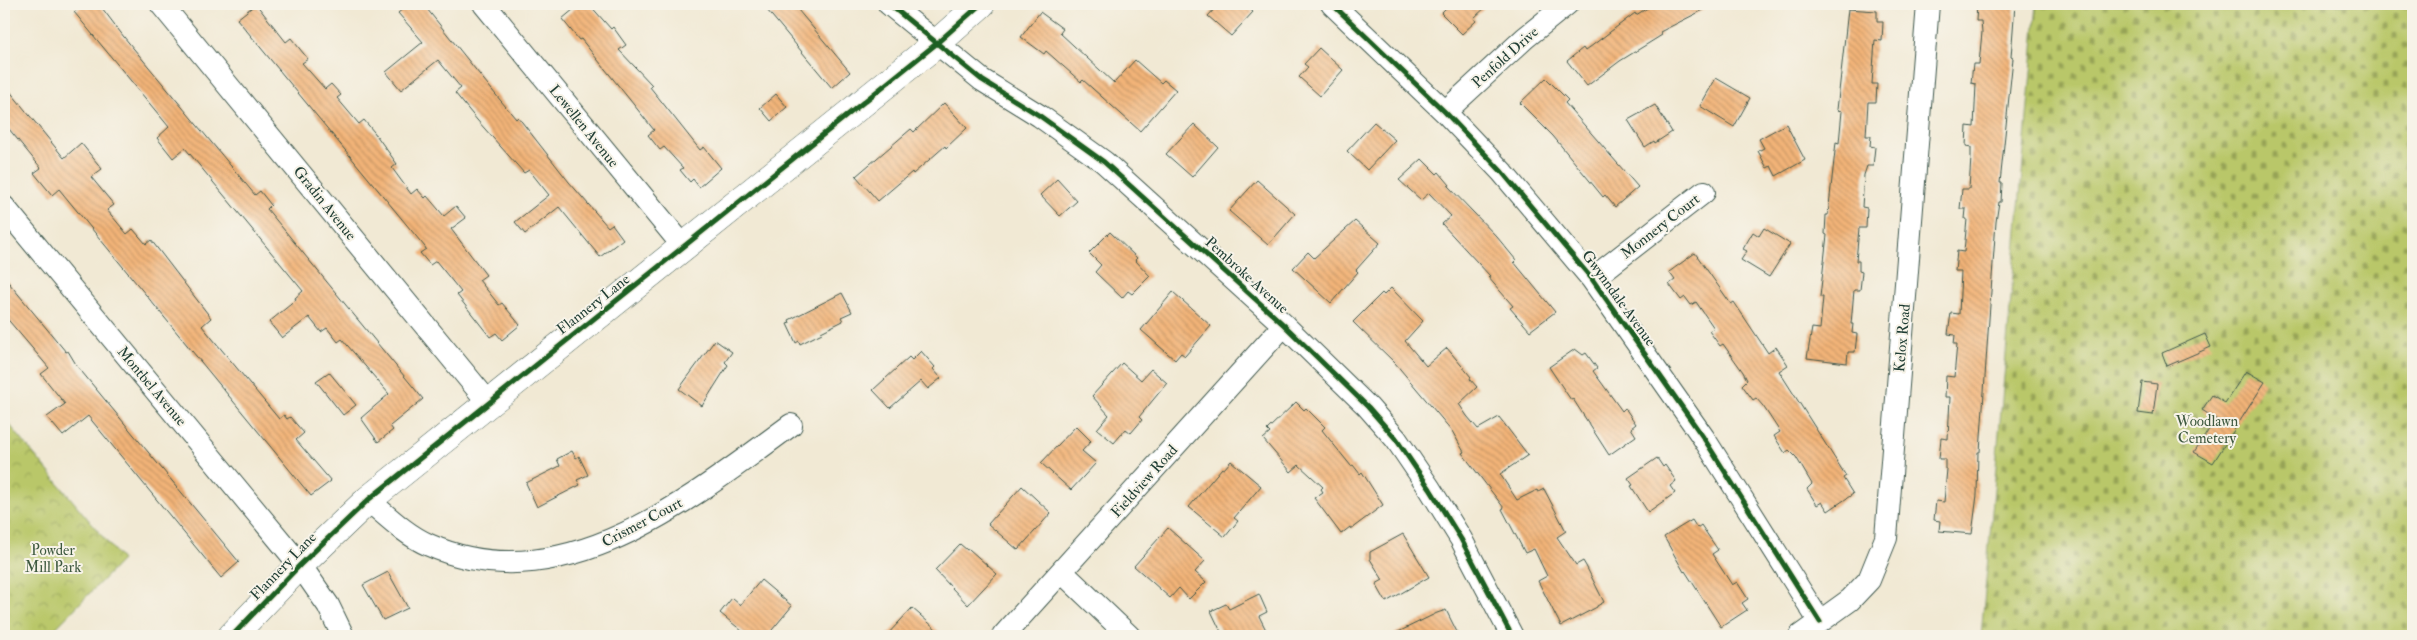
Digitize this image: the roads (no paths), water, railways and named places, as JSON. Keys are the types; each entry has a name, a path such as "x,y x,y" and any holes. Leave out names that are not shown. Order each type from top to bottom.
{"street":[{"name":"Gradin Avenue","path":"161,4 488,402"},
{"name":"Lewellen Avenue","path":"484,4 684,248"},
{"name":"Pembroke Avenue","path":"889,4 982,80 1040,116 1104,162 1284,325 1356,395 1396,439 1461,539 1512,636"},
{"name":"Flannery Lane","path":"232,636 300,565 368,500 488,402 684,248 936,44 981,4"},
{"name":"Gwynndale Avenue","path":"1332,4 1445,112 1502,172 1592,278 1703,437 1820,622"},
{"name":"Penfold Drive","path":"1445,112 1525,38 1567,4"},
{"name":"Kelox Road","path":"1800,636 1850,600 1868,580 1886,538 1928,4"},
{"name":"Monnery Court","path":"1592,278 1704,192"},
{"name":"Montbel Avenue","path":"4,207 300,565 328,605 343,636"},
{"name":"Fieldview Road","path":"1003,636 1284,325"},
{"name":"Crismer Court","path":"368,500 406,532 429,545 456,554 478,560 501,562 531,562 558,558 589,549 626,533 665,512 709,486 792,425"},
{"path":"1062,572 1129,636"}],"park label":[{"name":"Woodlawn Cemetery","path":"2207,430"},
{"name":"Powder Mill Park","path":"53,558"}]}
